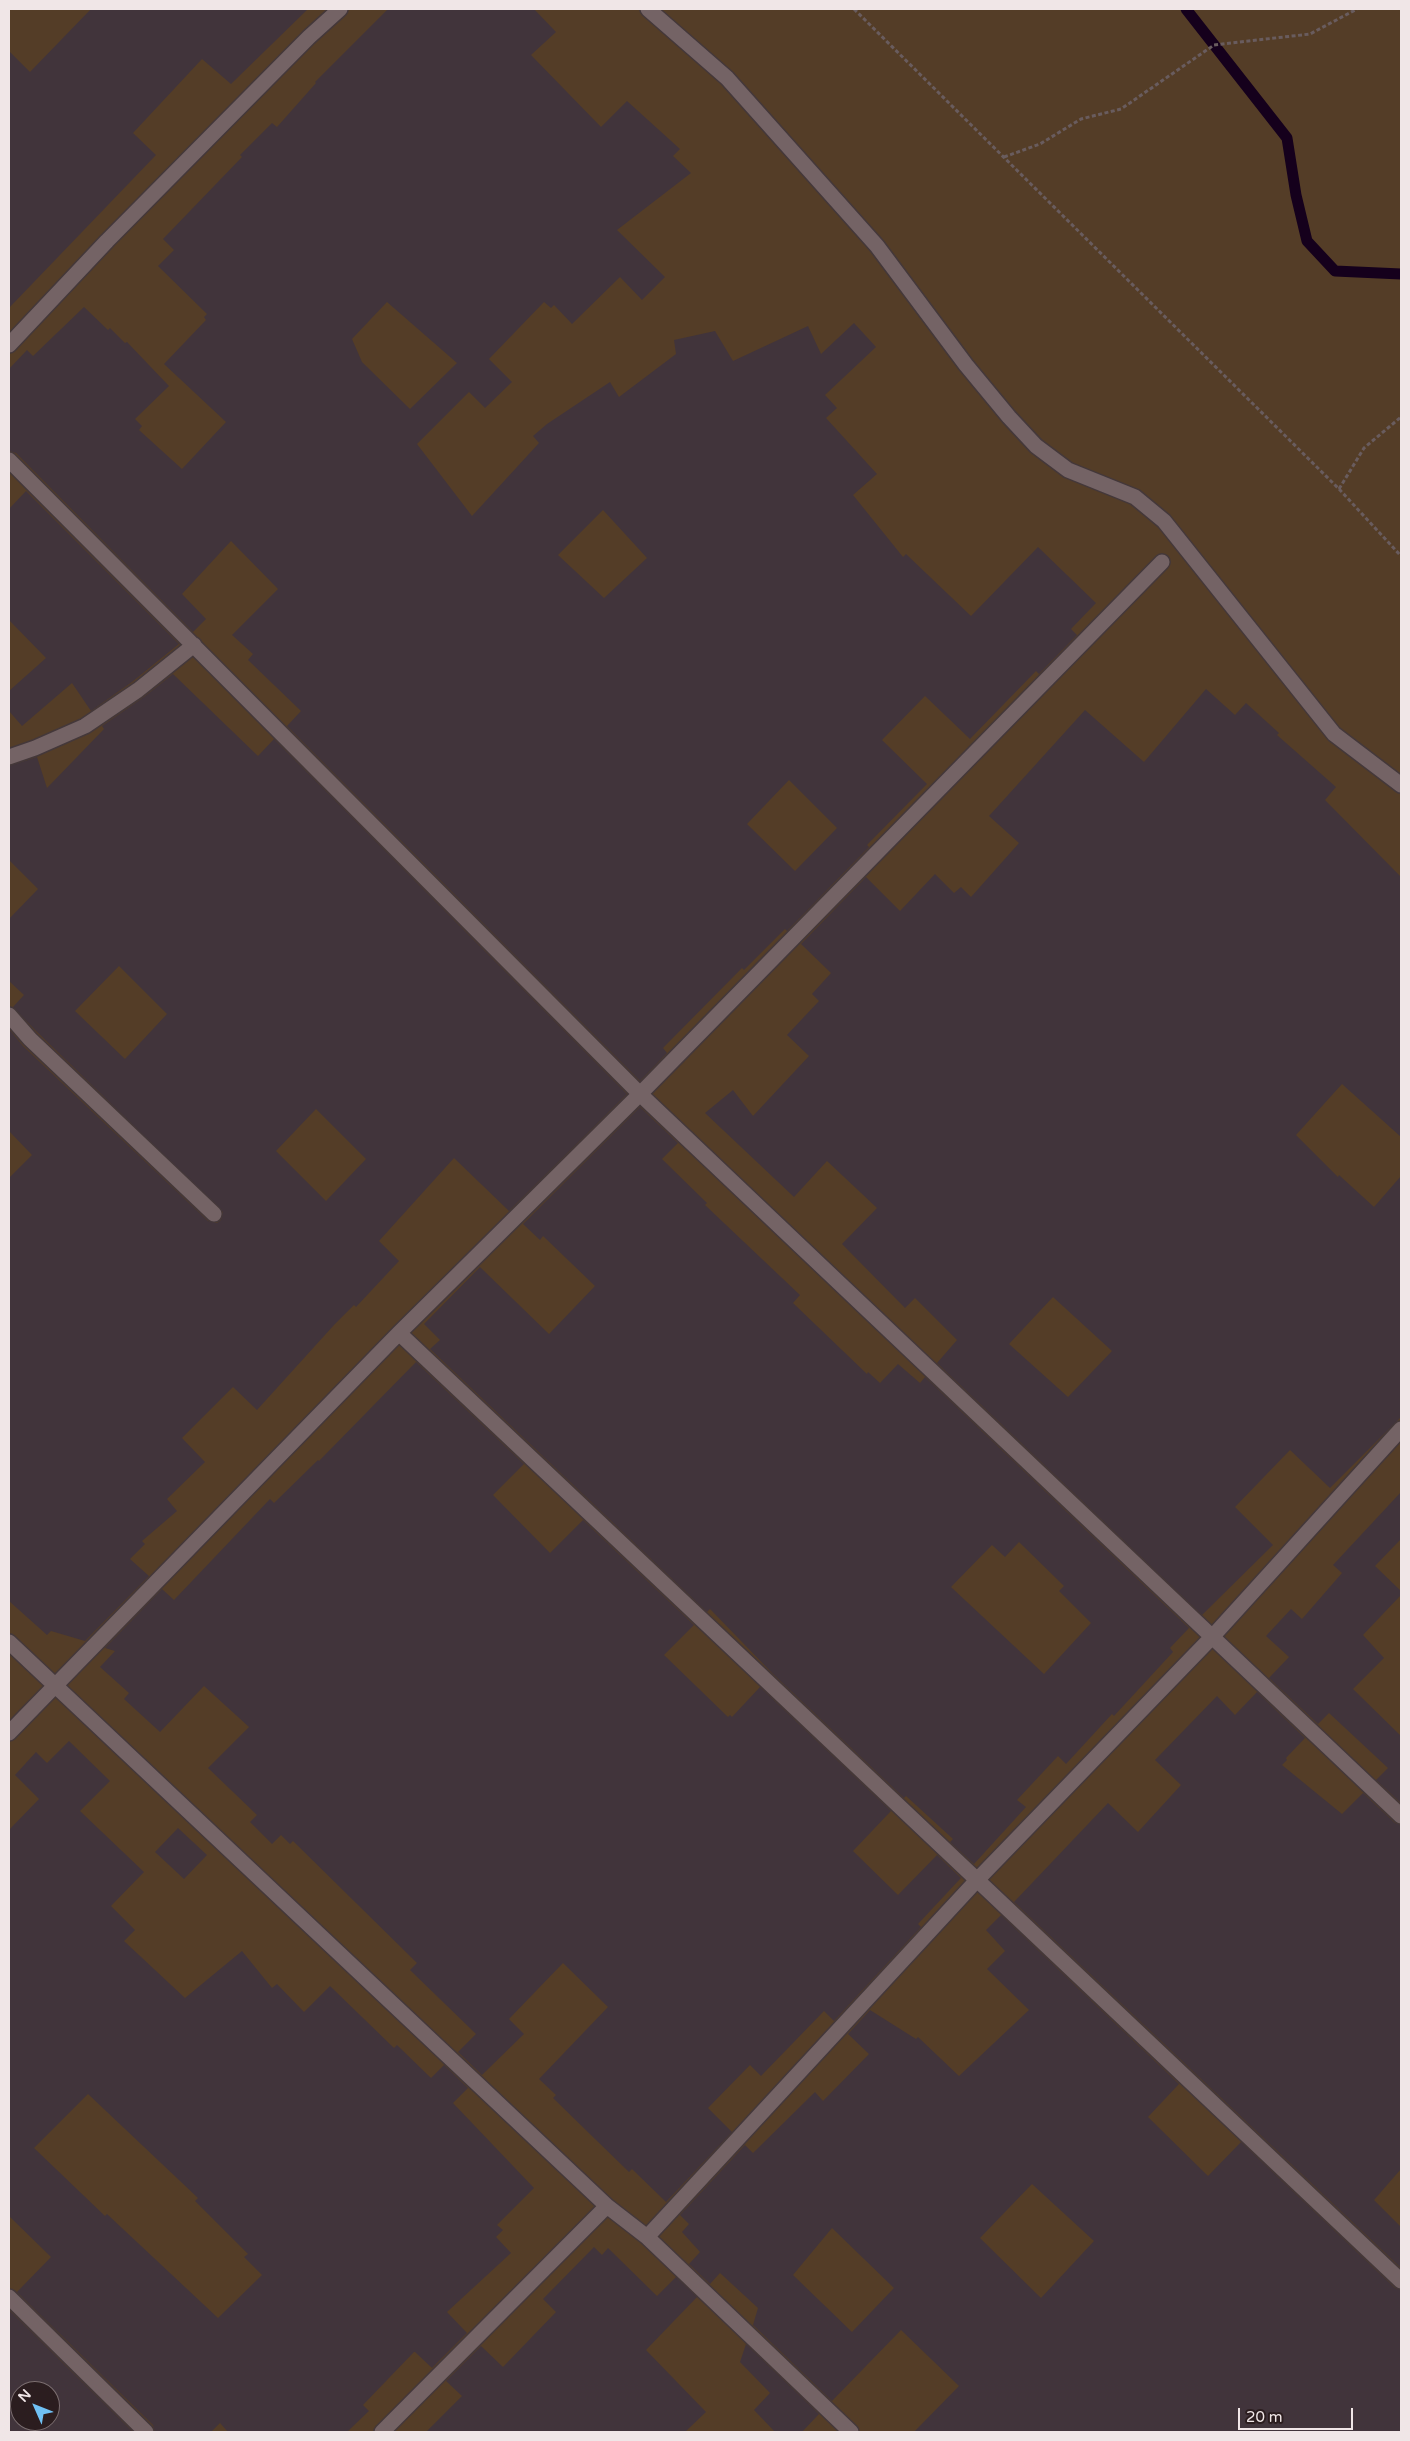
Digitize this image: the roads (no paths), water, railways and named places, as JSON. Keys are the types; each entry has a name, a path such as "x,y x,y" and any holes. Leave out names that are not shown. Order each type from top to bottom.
{"street":[{"path":"9,345 114,234 309,37 340,9"},
{"path":"648,9 727,78 871,239 966,365 1036,446 1068,470 1135,497 1164,521 1334,734 1401,785"},
{"path":"9,460 640,1094 1401,1816"},
{"path":"9,1734 399,1332 640,1094 1162,562"},
{"path":"9,757 85,726 138,690 194,645"},
{"path":"9,1015 30,1038 214,1214"},
{"path":"399,1332 1401,2281"},
{"path":"647,2237 978,1879 1213,1636 1401,1430"},
{"path":"9,1642 607,2206 647,2237 851,2432"},
{"path":"382,2432 607,2206"},
{"path":"9,2297 146,2432"}],"waterway":[{"path":"1186,9 1287,138 1296,195 1307,241 1335,271 1401,274"}]}
